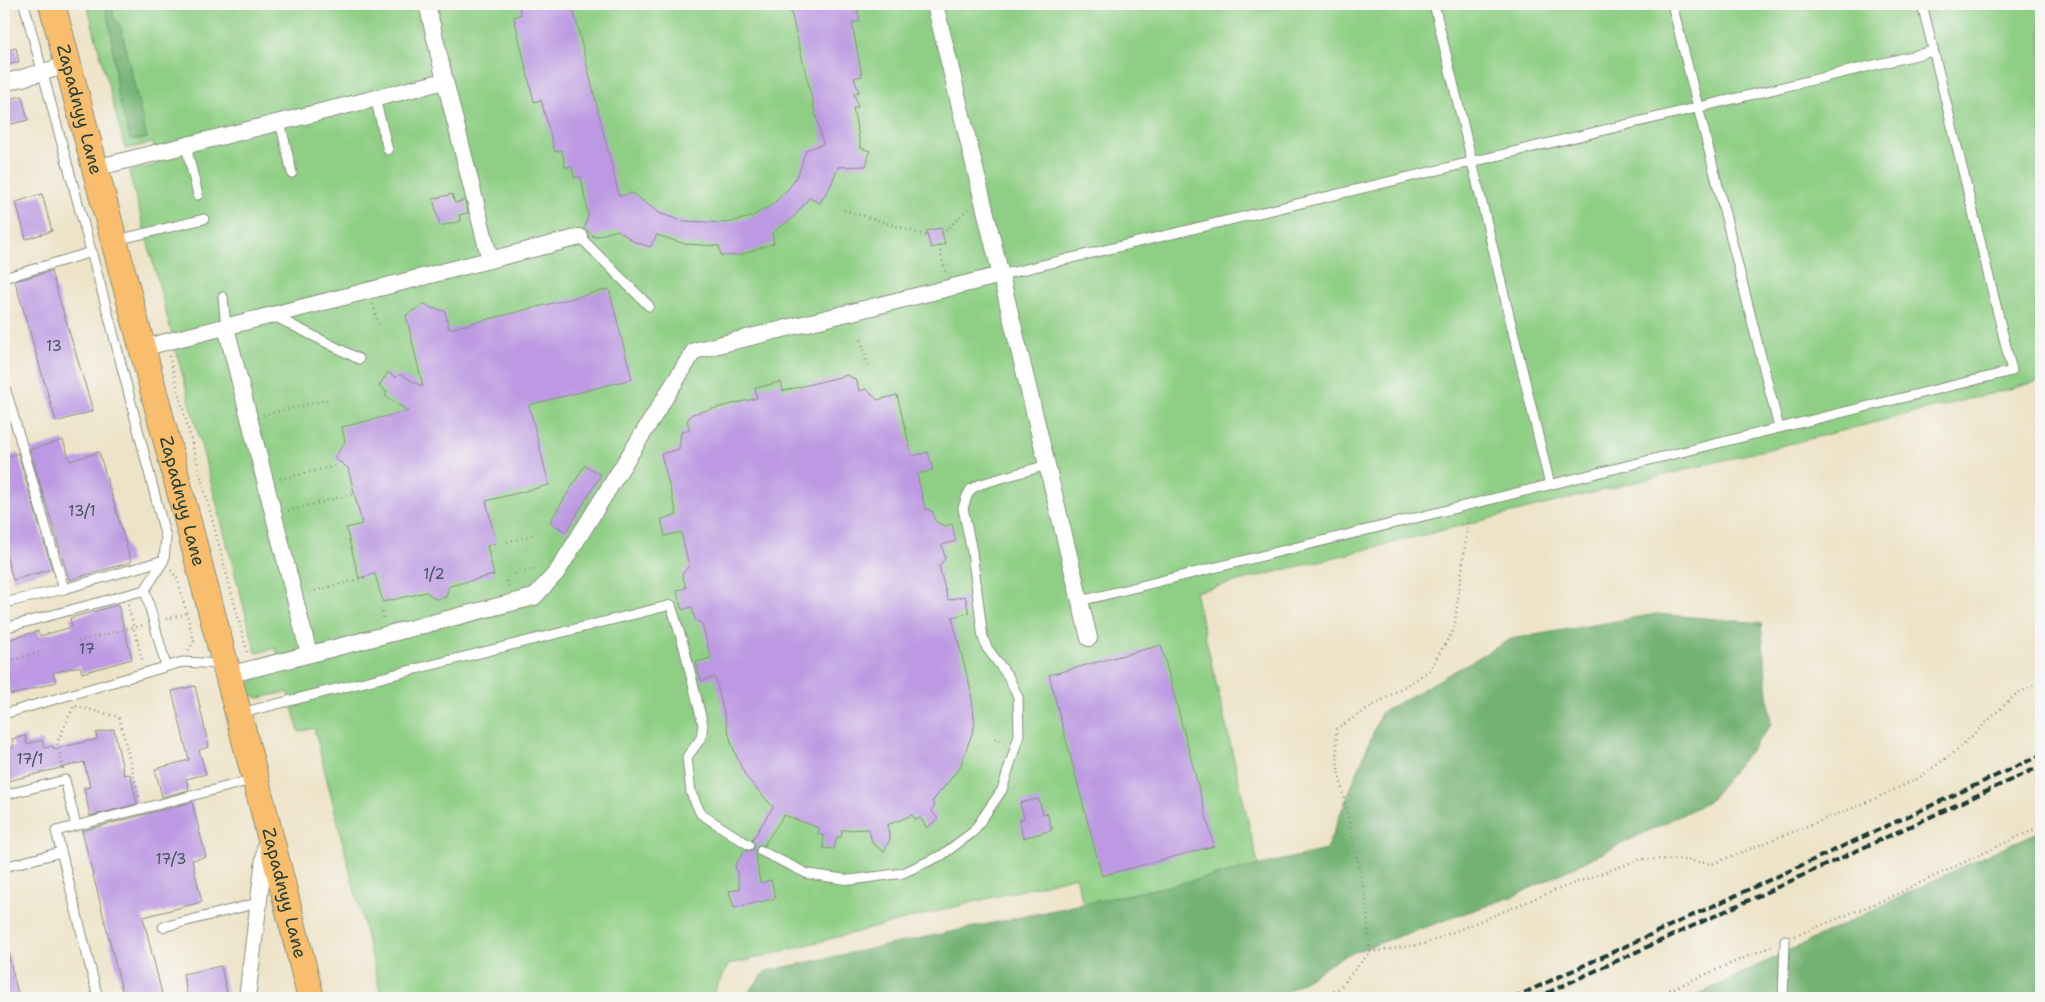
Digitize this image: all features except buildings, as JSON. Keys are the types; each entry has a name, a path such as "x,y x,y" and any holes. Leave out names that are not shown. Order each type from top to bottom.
{"main road":[{"name":"Zapadnyy Lane","path":"52,4 56,68 95,168 103,246 154,345 235,669 238,714 311,998"}],"street":[{"path":"426,4 490,260"},
{"path":"935,4 1089,638"},
{"path":"4,83 56,68"},
{"path":"95,168 446,81"},
{"path":"154,345 580,237"},
{"path":"235,669 309,654 534,598 557,572 694,351 1001,275"},
{"path":"226,327 309,654"},
{"path":"247,998 268,827"}],"lane":[{"path":"4,628 145,590 164,560 166,538 103,246 56,68 24,4"},
{"path":"1434,4 1550,485"},
{"path":"1672,4 1779,428"},
{"path":"1080,600 2012,370 1922,4"},
{"path":"1001,275 1933,50"},
{"path":"375,98 388,150"},
{"path":"280,122 292,173"},
{"path":"186,146 198,195"},
{"path":"4,278 103,246 204,219"},
{"path":"580,237 649,306"},
{"path":"223,297 226,327"},
{"path":"271,315 359,359"},
{"path":"4,384 64,589"},
{"path":"760,851 808,874 851,880 903,874 942,855 973,832 1002,790 1019,735 1018,697 1008,676 987,648 983,638 972,552 964,508 967,496 971,490 981,484 1047,466"},
{"path":"4,603 64,589 164,560"},
{"path":"145,590 166,666"},
{"path":"238,714 671,605 684,647 703,725 701,738 687,757 691,793 701,814 749,845"},
{"path":"4,714 182,662 235,669"},
{"path":"4,795 65,780 76,826"},
{"path":"98,998 56,831 255,780"},
{"path":"8,866 61,852"},
{"path":"163,927 258,902"},
{"path":"1783,998 1785,940"}],"path":[{"path":"942,234 982,197"},
{"path":"844,210 928,236"},
{"path":"939,246 949,288"},
{"path":"372,300 378,324"},
{"path":"861,340 868,369"},
{"path":"154,345 235,669"},
{"path":"249,418 330,398"},
{"path":"266,483 335,466"},
{"path":"274,515 352,494"},
{"path":"1370,952 1366,900 1338,770 1336,729 1429,671 1454,629 1471,504"},
{"path":"507,542 533,535"},
{"path":"164,560 178,580 194,641 182,662"},
{"path":"515,574 540,568"},
{"path":"294,596 367,577"},
{"path":"125,595 146,671"},
{"path":"78,641 186,614"},
{"path":"4,662 45,651"},
{"path":"1320,998 1338,989 1370,952 1424,944 1556,890 1641,860 1684,860 1712,864 1870,801 1916,779 1956,751 2015,695 2041,681"},
{"path":"65,780 57,743 74,705 71,694"},
{"path":"74,705 119,716 142,809"},
{"path":"995,738 1007,743"},
{"path":"1651,998 1886,898 2041,826"}],"green space":[{"path":"87,4 2041,4 2041,381 1195,592 1265,894 1091,936 1076,876 728,965 711,998 382,998 314,728 299,732 288,692 259,698 251,695 248,686 254,678 282,670 276,648 256,653 129,172 158,164 153,143 125,149"},
{"path":"105,4 114,4 113,15 121,28 147,139 130,139 117,92 111,32"},
{"path":"1657,614 1761,623 1771,725 1708,802 1514,896 1343,956 1279,997 744,998 766,971 1182,883 1326,850 1381,713 1511,639"},
{"path":"2041,831 2041,998 1691,998 1997,850"}],"railway":[{"path":"1513,998 2041,755"},
{"path":"1536,998 2041,766"}]}
